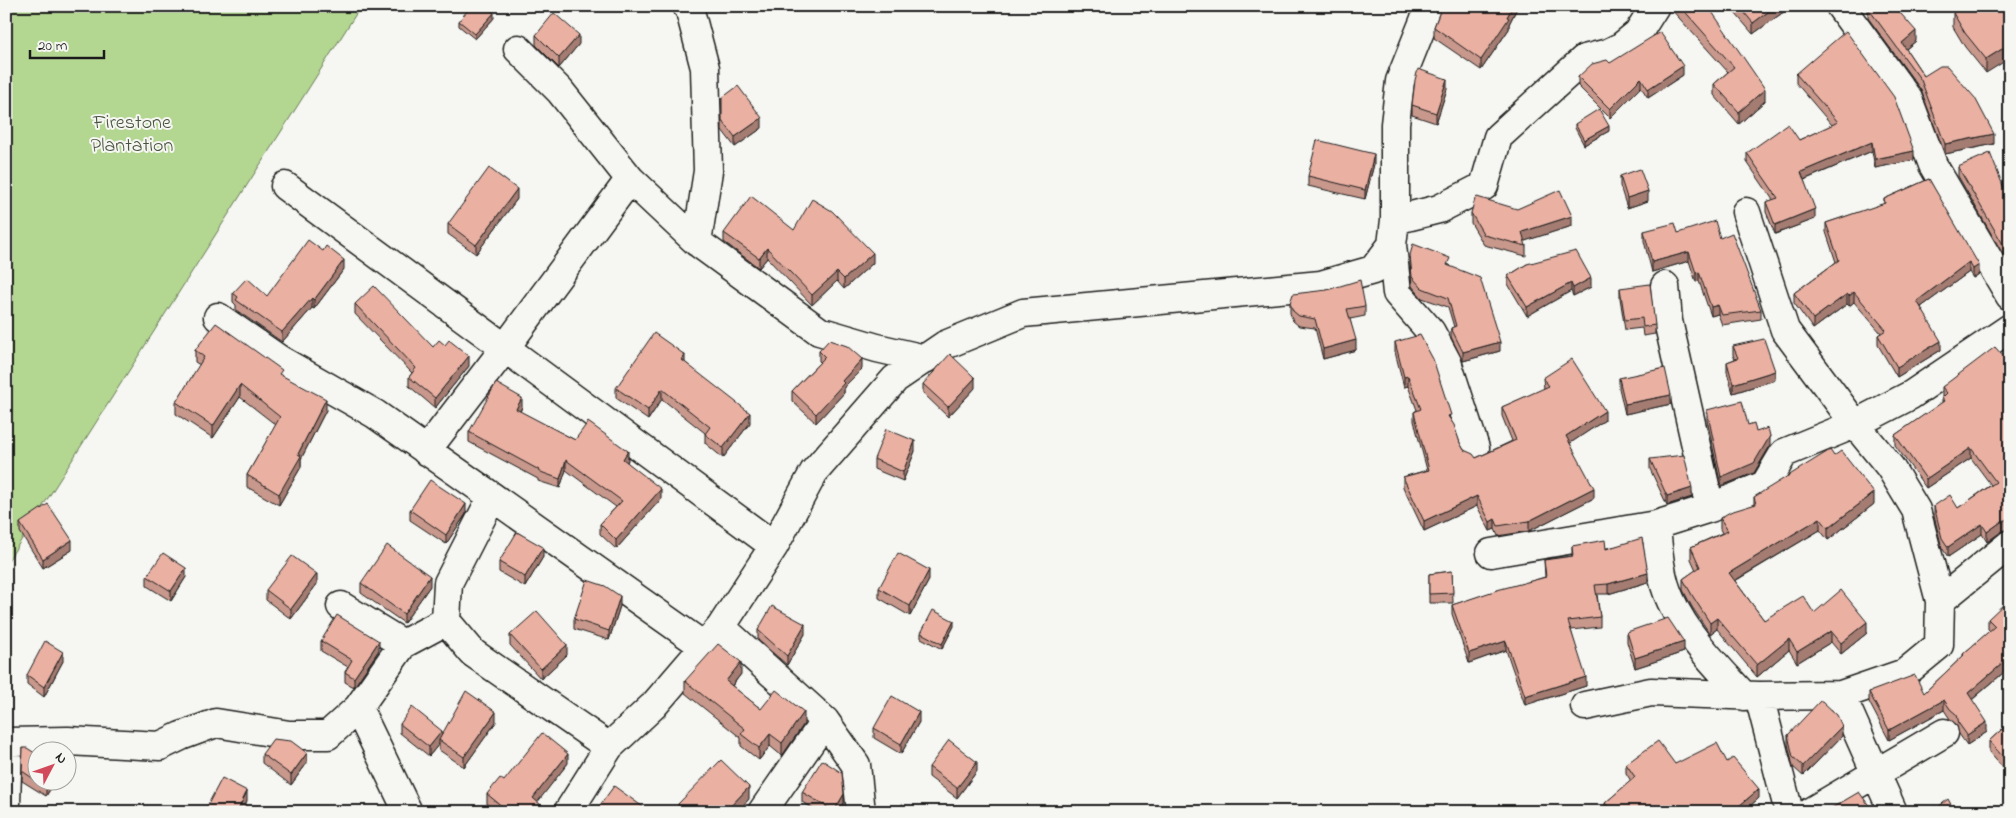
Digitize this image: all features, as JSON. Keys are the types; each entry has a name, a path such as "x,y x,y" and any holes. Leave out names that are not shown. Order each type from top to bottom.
{"street":[{"path":"687,6 705,68 708,171 697,242"},
{"path":"1430,6 1400,81 1395,124 1394,232 1397,293 1431,332 1448,362 1475,448"},
{"path":"568,812 608,747 654,705 713,637 774,546 814,472 894,379 945,346 1023,313 1321,285 1373,270 1394,232 1484,186 1498,137 1584,59 1608,54 1638,33 1655,6"},
{"path":"1840,6 1908,99 1933,165 2010,296"},
{"path":"518,49 560,91 630,179 697,242 818,331 877,348 925,359"},
{"path":"426,451 630,179"},
{"path":"285,186 774,546"},
{"path":"1585,706 1651,692 1752,696 1841,695 1905,673 1939,645 1940,601 1916,510 1890,467 1855,424 1785,330 1746,212"},
{"path":"1665,286 1668,321 1710,508"},
{"path":"218,317 280,360 375,414 492,497 713,637 825,720 856,765 861,812"},
{"path":"1491,553 1656,526 1710,508 1765,485 1784,453 1855,424 1911,395 2010,328"},
{"path":"492,497 448,583 446,621 473,653 608,747"},
{"path":"1656,526 1660,567 1670,601 1694,640 1752,696 1790,812"},
{"path":"1940,601 2010,544"},
{"path":"342,606 402,644"},
{"path":"6,803 8,742 68,741 160,746 216,723 289,735 328,735 358,708 402,644 446,621"},
{"path":"1841,695 1893,812"},
{"path":"358,708 408,812"},
{"path":"762,812 825,720"},
{"path":"1810,812 1944,733"}],"green space":[{"name":"Firestone Plantation","path":"6,6 361,6 6,564"}],"building":[{"path":"471,6 486,6 494,13 475,34 459,21"},
{"path":"1442,6 1513,6 1507,17 1509,18 1481,60 1434,27"},
{"path":"1680,6 1708,6 1765,89 1739,112 1714,84 1734,67"},
{"path":"1739,6 1776,6 1753,23"},
{"path":"1870,6 1894,6 1916,31 1902,43 1924,76 1940,66 1947,66 1975,98 1994,134 1945,144 1921,80 1868,8"},
{"path":"1963,6 2010,6 2010,44 1986,59 1965,33 1953,13"},
{"path":"554,13 579,35 559,58 536,35"},
{"path":"1846,31 1894,97 1914,151 1875,159 1872,142 1801,172 1815,209 1775,225 1766,202 1778,198 1747,153 1788,124 1799,140 1838,122 1796,74"},
{"path":"1660,32 1683,66 1648,89 1641,78 1610,109 1578,77 1592,64 1607,60 1610,63"},
{"path":"1418,69 1447,79 1436,113 1412,105"},
{"path":"738,86 762,118 735,137 722,120 722,98"},
{"path":"1599,109 1609,126 1584,140 1575,124"},
{"path":"1317,140 1374,154 1365,190 1308,176"},
{"path":"1990,153 2010,200 2010,243 2004,246 1958,167"},
{"path":"489,168 517,189 476,245 448,224"},
{"path":"1640,169 1648,191 1627,198 1620,176"},
{"path":"1929,179 1979,265 1973,269 1969,262 1917,301 1941,341 1897,367 1878,335 1886,330 1854,292 1849,296 1847,294 1813,319 1794,293 1839,260 1826,223 1885,203 1884,199"},
{"path":"1560,190 1572,216 1522,232 1526,246 1484,235 1471,213 1477,197 1517,209"},
{"path":"751,196 794,230 812,199 832,211 873,253 844,279 837,272 812,295 767,248 759,258 724,233"},
{"path":"1715,221 1720,238 1732,233 1761,310 1722,315 1718,305 1711,307 1699,272 1696,273 1689,252 1652,262 1644,231 1675,223 1678,233"},
{"path":"308,240 323,251 326,246 344,260 314,300 312,298 282,332 236,300 238,297 233,293 247,278 267,296"},
{"path":"1413,244 1450,258 1447,265 1480,278 1500,342 1463,352 1451,328 1456,326 1448,298 1422,288 1412,277 1410,255"},
{"path":"1576,251 1591,278 1573,288 1571,283 1527,307 1508,276 1527,264"},
{"path":"1360,280 1365,306 1347,309 1356,340 1323,349 1315,319 1299,316 1293,311 1290,303 1293,294 1327,290"},
{"path":"1650,284 1655,325 1643,327 1642,318 1625,320 1620,288"},
{"path":"374,286 433,347 439,340 445,345 449,340 469,356 435,398 409,377 416,368 355,304"},
{"path":"216,323 282,370 279,374 326,399 298,454 301,456 279,494 247,475 280,417 240,385 213,426 176,402 204,357 195,350"},
{"path":"654,333 685,355 682,360 750,413 723,448 705,434 710,427 662,389 648,410 616,388"},
{"path":"1420,335 1433,359 1451,415 1448,416 1454,425 1460,443 1464,450 1473,454 1476,458 1516,440 1502,407 1549,386 1543,378 1572,359 1605,411 1566,436 1594,488 1529,521 1498,526 1495,519 1490,522 1477,496 1424,521 1403,477 1429,470 1414,412 1421,409 1408,376 1404,377 1395,342"},
{"path":"1764,339 1775,371 1733,384 1727,362 1738,358 1733,346"},
{"path":"829,340 847,346 862,359 842,381 844,383 816,414 792,391 825,357 819,351"},
{"path":"1995,347 2002,355 2010,349 2010,519 2001,522 1987,532 1982,524 1948,547 1942,538 1934,506 1950,495 1958,508 1996,482 1971,448 1926,479 1895,435 1944,401 1942,398 1947,393 1942,387"},
{"path":"950,354 975,378 948,407 923,384"},
{"path":"1665,368 1671,395 1625,404 1619,378"},
{"path":"496,383 522,398 516,409 575,440 588,422 628,451 623,459 661,489 616,540 600,524 622,501 566,460 560,479 538,471 469,432"},
{"path":"1742,401 1748,425 1754,423 1756,432 1768,428 1770,436 1754,463 1721,477 1707,410"},
{"path":"886,429 915,441 903,472 874,459"},
{"path":"1830,450 1834,456 1841,451 1874,493 1828,528 1820,518 1729,573 1764,620 1803,596 1814,613 1841,590 1867,622 1841,643 1831,631 1797,652 1789,639 1757,665 1717,618 1710,623 1683,579 1700,567 1691,547 1728,531 1720,518 1730,512 1756,504 1754,497"},
{"path":"1684,455 1692,488 1667,496 1650,459"},
{"path":"430,480 466,504 446,535 410,510"},
{"path":"48,504 72,540 43,559 20,523"},
{"path":"517,532 543,547 525,577 499,562"},
{"path":"1642,538 1648,573 1608,584 1595,585 1600,617 1568,621 1586,677 1525,696 1506,641 1469,653 1452,605 1497,590 1546,577 1544,560 1573,556 1572,546 1605,540 1606,549"},
{"path":"387,545 430,576 404,614 361,583"},
{"path":"163,553 186,568 171,591 147,576"},
{"path":"898,553 929,570 910,606 879,588"},
{"path":"292,556 317,574 291,609 266,590"},
{"path":"1452,571 1453,593 1429,594 1429,574"},
{"path":"587,580 605,586 620,596 609,631 574,619"},
{"path":"2006,602 2010,606 2010,657 1968,693 1987,722 1967,735 1959,724 1957,715 1944,700 1889,730 1869,692 1915,675 1924,693 1963,654 1995,626 1988,619"},
{"path":"772,606 805,624 787,656 758,630"},
{"path":"933,610 954,621 942,644 921,633"},
{"path":"537,611 567,645 541,669 510,635"},
{"path":"337,615 379,641 354,678 345,672 352,660 321,641"},
{"path":"1668,618 1684,642 1635,658 1627,632"},
{"path":"45,641 63,652 44,687 27,675"},
{"path":"718,644 741,662 726,681 761,709 776,690 804,712 782,743 770,734 759,748 741,734 745,729 685,681"},
{"path":"466,691 496,712 464,757 439,740"},
{"path":"892,696 919,712 901,744 874,728"},
{"path":"1820,701 1837,715 1842,726 1803,766 1793,757 1788,735"},
{"path":"412,707 442,731 429,747 400,724"},
{"path":"2010,722 2010,765 1989,741"},
{"path":"542,733 568,754 533,798 541,805 536,812 509,812 487,794 500,778 504,781"},
{"path":"273,739 291,741 307,753 291,775 262,754"},
{"path":"949,740 977,762 957,788 929,767"},
{"path":"1658,741 1675,764 1717,743 1727,762 1733,758 1759,789 1732,812 1613,812 1605,803 1635,777 1626,764"},
{"path":"23,748 27,748 28,775 22,771"},
{"path":"721,760 749,787 725,812 686,812 678,804"},
{"path":"822,760 842,773 844,794 834,811 802,792"},
{"path":"222,778 247,791 237,812 204,812"},
{"path":"614,786 643,807 640,812 595,812"},
{"path":"1859,792 1872,812 1825,812"},
{"path":"1948,799 1955,812 1924,812 1935,806 1937,808"},
{"path":"902,804 911,810 910,812 896,812"}]}
